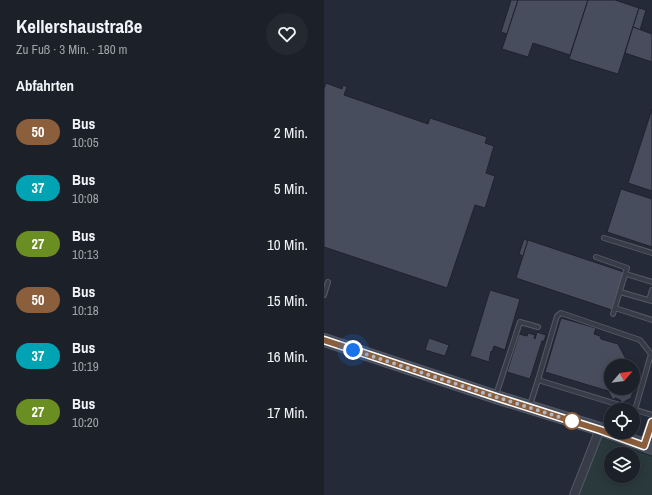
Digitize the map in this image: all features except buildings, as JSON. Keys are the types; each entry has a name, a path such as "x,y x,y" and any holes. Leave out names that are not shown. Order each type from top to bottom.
{"main road":[{"path":"324,340 648,447"}],"street":[{"path":"648,447 652,422"},
{"path":"574,495 600,430"}],"lane":[{"path":"604,238 652,253"},
{"path":"596,257 627,268 613,314"},
{"path":"626,274 652,282"},
{"path":"324,295 328,282"},
{"path":"620,292 650,301 652,290"},
{"path":"615,308 652,320"},
{"path":"529,408 557,316 561,314 640,340 652,354 638,403"},
{"path":"496,397 520,322 538,327"},
{"path":"538,380 613,403"},
{"path":"640,411 652,415"}],"shaded area":[{"path":"601,437 626,447 604,447 604,483 640,483 640,452 652,457 652,495 576,495"}],"bus line":[{"name":"50","path":"324,340 600,430 644,446 652,422"}],"route":[{"path":"353,350 572,421"}]}
